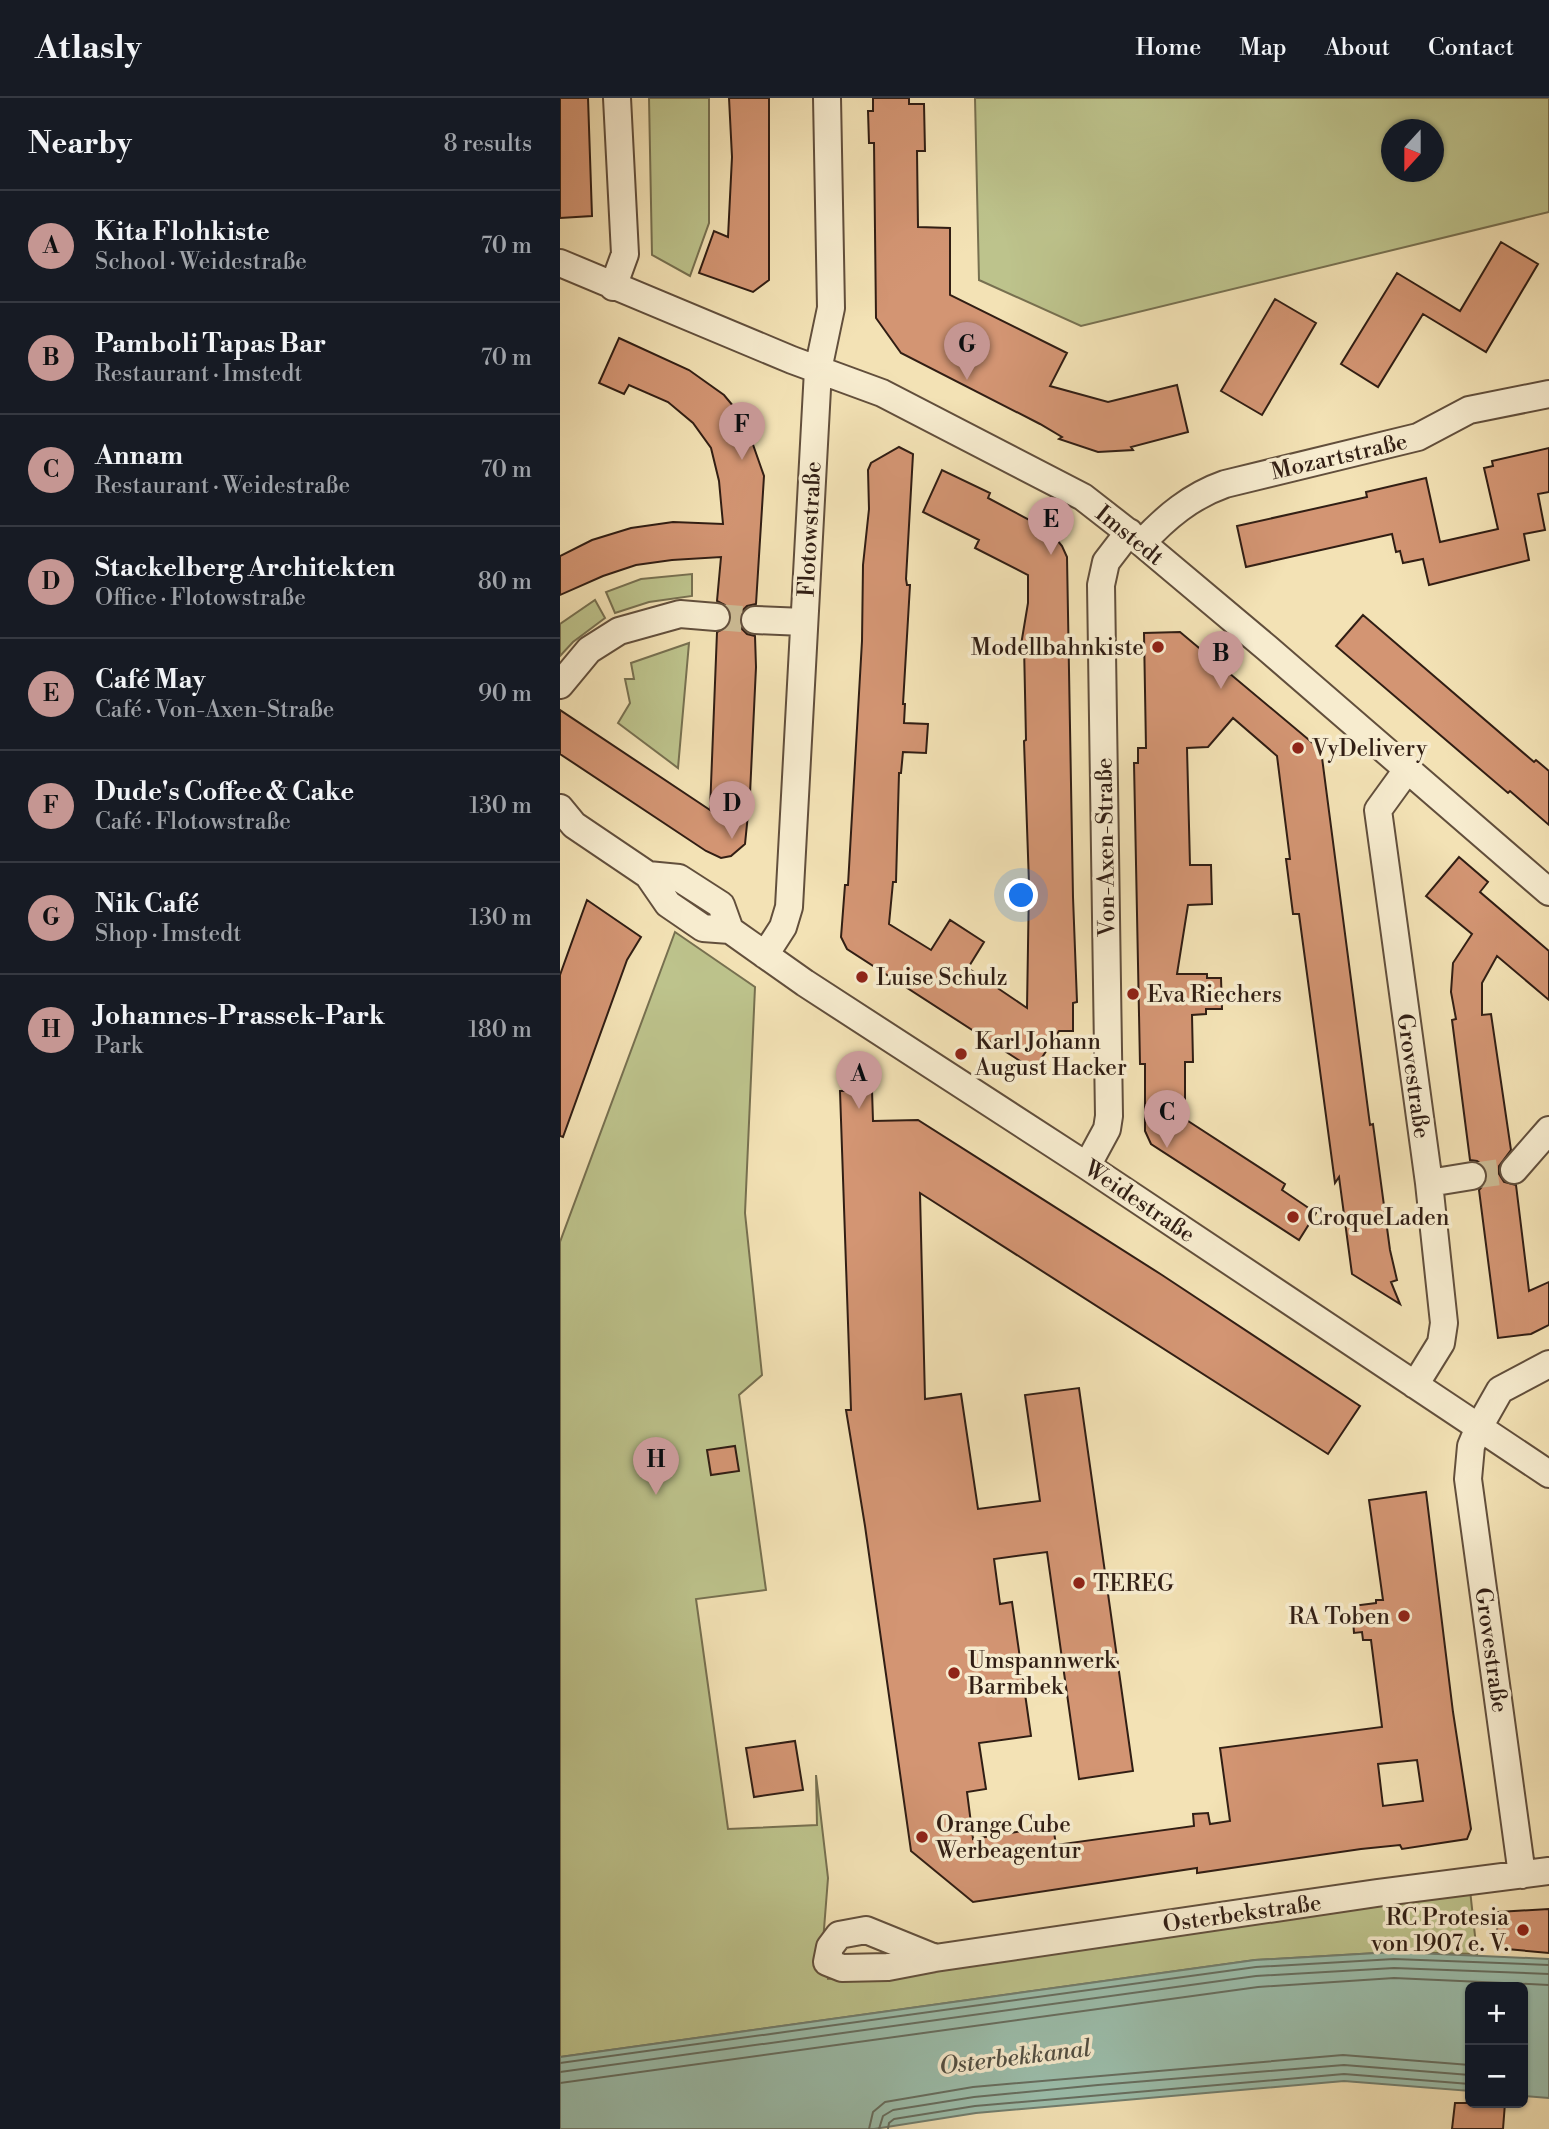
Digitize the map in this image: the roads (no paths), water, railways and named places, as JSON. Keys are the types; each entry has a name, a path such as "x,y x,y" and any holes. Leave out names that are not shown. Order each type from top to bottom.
{"street":[{"path":"614,287 625,254 617,98"},
{"name":"Flotowstraße","path":"765,955 783,927 789,907 818,370 831,308 827,98"},
{"name":"Imstedt","path":"560,263 818,370 882,393 1083,497 1135,538 1549,892"},
{"name":"Mozartstraße","path":"1135,538 1204,491 1418,438 1469,410 1549,394"},
{"name":"Von-Axen-Straße","path":"1087,1166 1107,1129 1109,1115 1101,585 1106,562 1135,538"},
{"path":"560,685 589,650 619,631 680,614 716,617"},
{"path":"755,620 804,622"},
{"name":"Grovestraße","path":"1407,771 1378,810 1429,1183 1444,1323 1441,1343 1415,1385"},
{"name":"Weidestraße","path":"565,818 649,875 668,904 703,928 730,930 1549,1474"},
{"path":"1514,1170 1549,1130"},
{"path":"1429,1183 1472,1176"},
{"name":"Grovestraße","path":"1522,1875 1468,1479 1471,1446 1500,1390 1549,1364"},
{"name":"Osterbekstraße","path":"935,1958 1377,1893 1549,1871"}],"water":[{"name":"Osterbekkanal","path":"1394,1952 1549,1959 1549,2098 1528,2096 1528,1982 1465,1982 1465,2091 1344,2081 976,2113 874,2129 560,2129 560,2057 1255,1960"}],"tunnel":[{"path":"716,617 755,620"},
{"path":"1472,1176 1514,1170"}],"place":[{"name":"Nik Café","path":"967,380"},
{"name":"Dude's Coffee & Cake","path":"742,460"},
{"name":"Café May","path":"1051,555"},
{"name":"Modellbahnkiste","path":"1158,647"},
{"name":"Pamboli Tapas Bar","path":"1221,689"},
{"name":"VyDelivery","path":"1298,748"},
{"name":"Stackelberg Architekten","path":"732,839"},
{"name":"Luise Schulz","path":"862,977"},
{"name":"Eva Riechers","path":"1133,994"},
{"name":"Karl Johann August Hacker","path":"961,1054"},
{"name":"Kita Flohkiste","path":"859,1109"},
{"name":"Annam","path":"1167,1148"},
{"name":"CroqueLaden","path":"1293,1217"},
{"name":"Johannes-Prassek-Park","path":"656,1495"},
{"name":"TEREG","path":"1079,1583"},
{"name":"RA Toben","path":"1404,1616"},
{"name":"Umspannwerk Barmbek","path":"954,1673"},
{"name":"Orange Cube Werbeagentur","path":"922,1837"},
{"name":"RC Protesia von 1907 e. V.","path":"1523,1930"}]}
